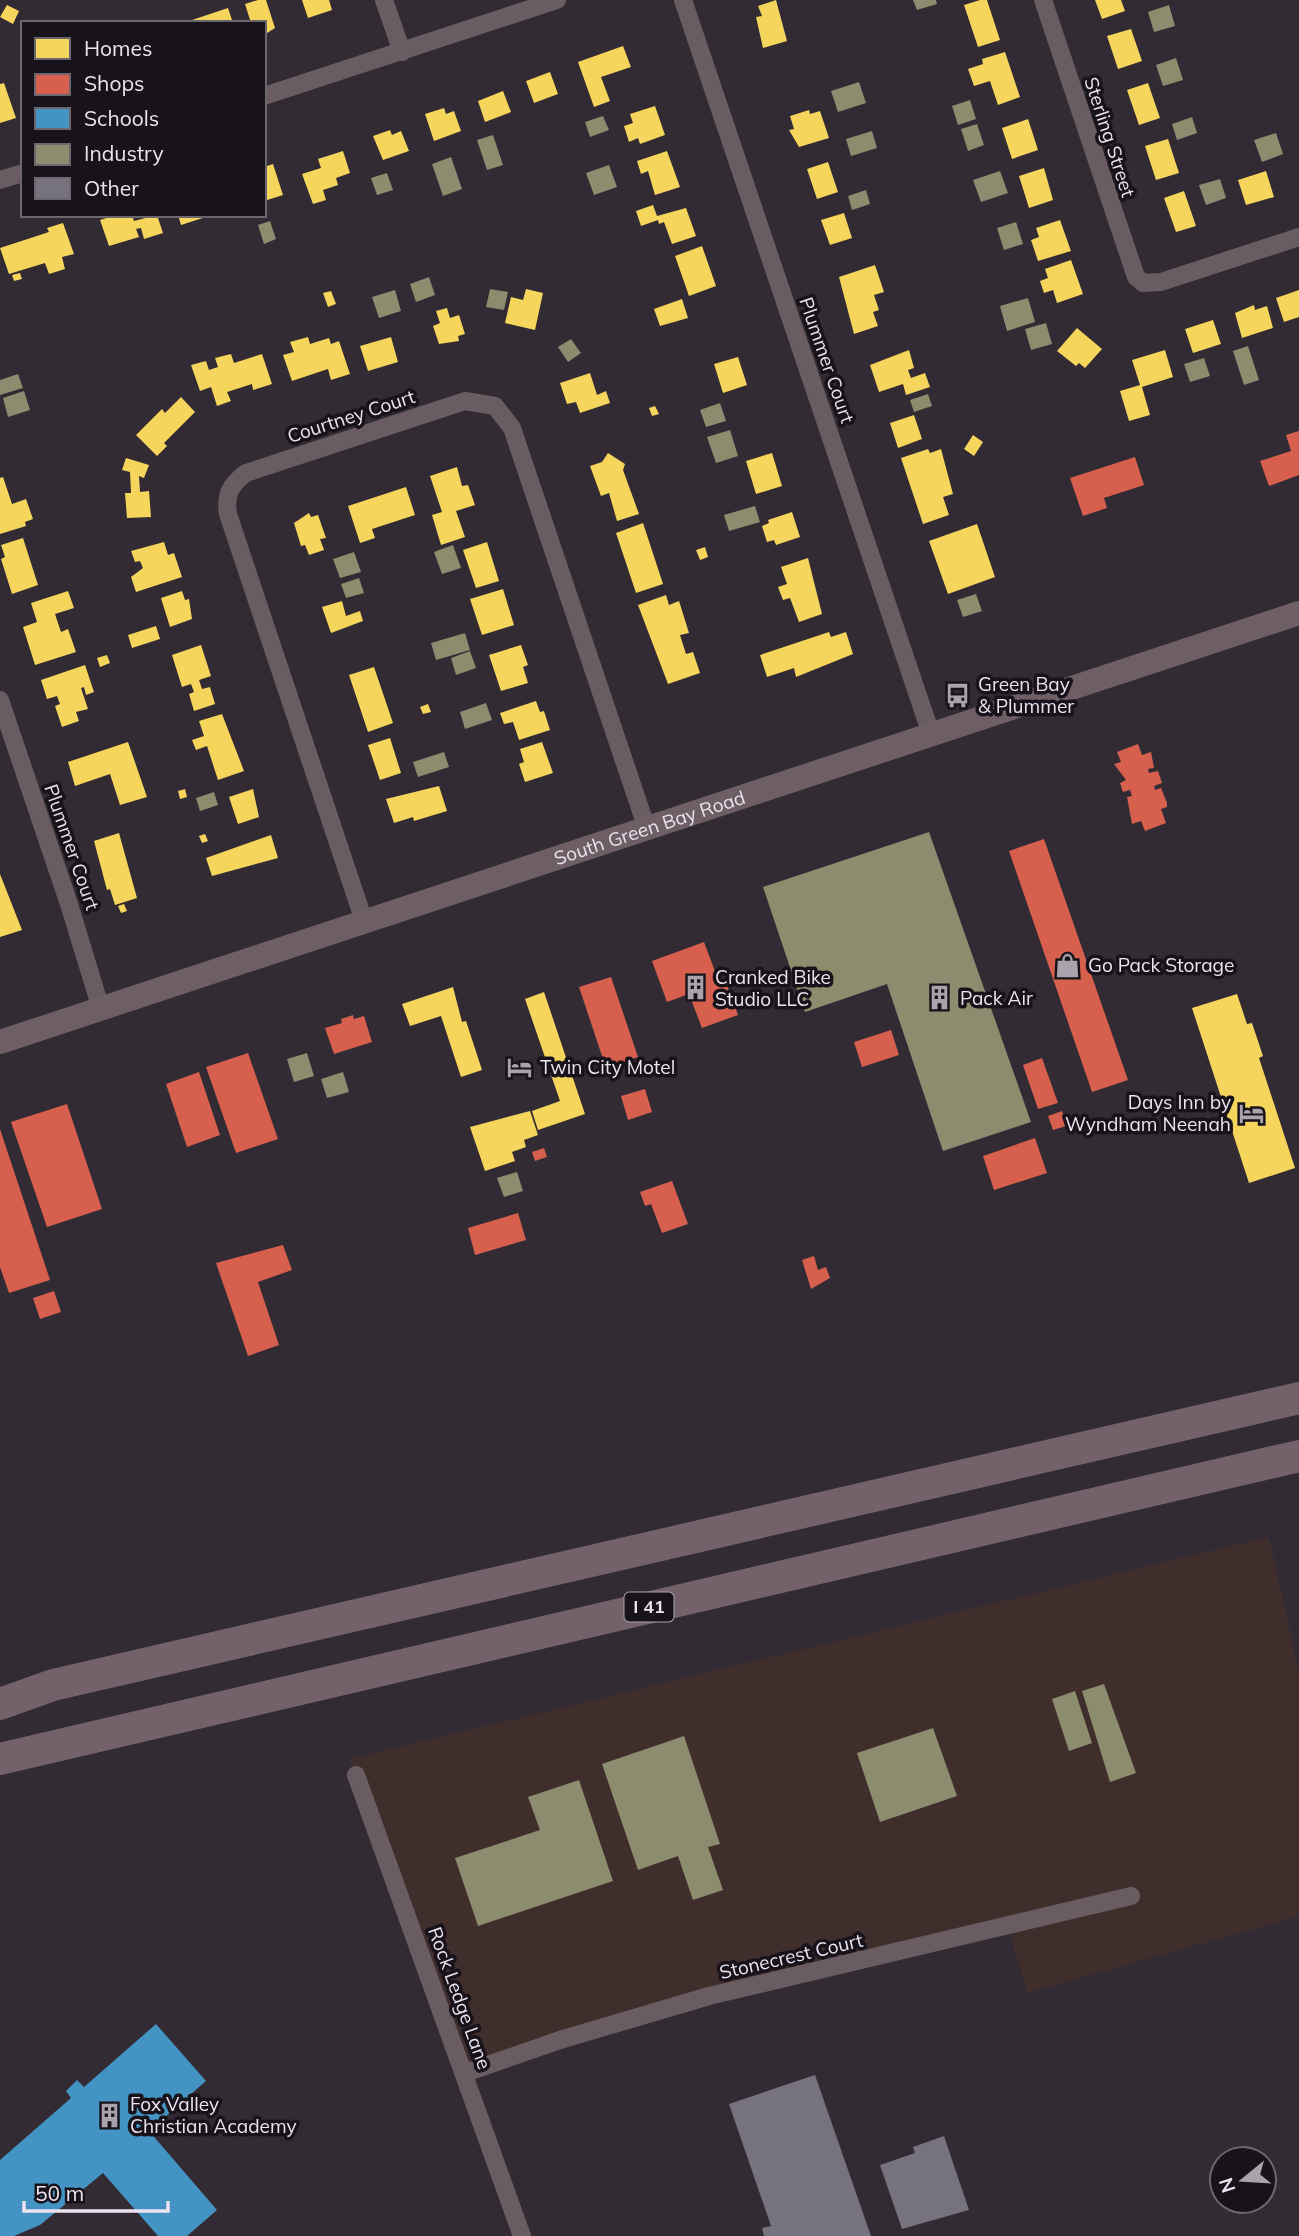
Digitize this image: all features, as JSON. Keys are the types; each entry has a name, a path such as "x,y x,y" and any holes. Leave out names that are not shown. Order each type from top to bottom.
{"highway":[{"path":"0,1704 53,1685 1299,1398"},
{"name":"I 41","path":"0,1759 1299,1456"},
{"path":"0,1680 53,1685"}],"main road":[{"name":"South Green Bay Road","path":"0,1042 1299,613"}],"street":[{"path":"384,0 402,52"},
{"path":"266,95 557,0"},
{"name":"Plummer Court","path":"683,0 931,734"},
{"name":"Sterling Street","path":"1043,0 1131,266 1143,283 1161,282 1299,237"},
{"path":"0,180 21,174"},
{"name":"Courtney Court","path":"364,921 228,514 226,500 234,481 246,473 386,426 465,401 495,406 512,428 647,829"},
{"name":"Plummer Court","path":"0,700 69,904 101,1009"},
{"name":"Rock Ledge Lane","path":"356,1775 522,2236"},
{"name":"Stonecrest Court","path":"465,2073 560,2040 709,1996 1130,1896"}],"shaded area":[{"path":"1269,1537 1299,1672 1299,1916 1027,1993 1008,1926 825,1970 465,2073 349,1759"}],"building: Homes":[{"path":"266,0 275,28 266,34 266,21 250,21 245,4"},
{"path":"302,0 329,0 332,10 308,18"},
{"path":"776,0 787,41 763,48 756,17 762,16 758,6"},
{"path":"987,0 1000,40 978,47 964,5"},
{"path":"1095,0 1121,0 1125,11 1102,19"},
{"path":"7,5 19,11 13,24 0,17"},
{"path":"228,8 232,21 189,21"},
{"path":"1131,29 1142,61 1118,69 1107,36"},
{"path":"623,46 631,67 601,77 610,101 594,107 578,62"},
{"path":"1005,52 1020,97 998,105 990,81 974,86 968,69 983,64 982,59"},
{"path":"550,72 558,94 534,103 526,81"},
{"path":"4,83 16,118 0,123 0,84"},
{"path":"1148,83 1160,118 1139,125 1127,90"},
{"path":"503,91 511,112 485,122 478,101"},
{"path":"655,106 665,135 640,144 638,138 629,142 624,126 633,123 630,114"},
{"path":"444,108 446,114 454,111 461,131 434,141 425,114"},
{"path":"809,110 810,114 820,111 829,138 799,147 789,130 794,129 790,116"},
{"path":"1028,119 1038,150 1012,159 1002,128"},
{"path":"390,130 392,135 401,131 409,151 383,160 373,136"},
{"path":"1168,139 1179,173 1156,180 1145,146"},
{"path":"343,151 350,173 336,178 338,185 323,190 326,200 313,204 302,174 321,168 318,159"},
{"path":"667,151 680,187 655,195 648,171 641,174 637,161"},
{"path":"828,162 838,192 817,199 807,169"},
{"path":"273,164 283,195 266,200 266,166"},
{"path":"1044,168 1053,200 1029,208 1019,176"},
{"path":"1266,171 1274,197 1246,205 1238,180"},
{"path":"1184,191 1196,226 1176,232 1164,198"},
{"path":"653,205 657,216 686,208 696,236 672,244 664,222 659,224 658,220 641,226 636,211"},
{"path":"844,213 852,238 830,245 821,220"},
{"path":"110,217 133,217 134,221 158,217 163,233 144,239 141,228 136,229 139,237 109,246 100,220"},
{"path":"179,217 206,217 181,225"},
{"path":"1060,220 1071,251 1038,261 1031,240 1039,237 1036,228"},
{"path":"63,223 74,254 62,257 65,269 49,274 45,263 9,274 0,248 49,232 47,228"},
{"path":"702,246 716,286 689,296 675,256"},
{"path":"1071,260 1083,294 1057,303 1053,290 1044,293 1040,281 1048,278 1045,269"},
{"path":"875,265 884,292 874,295 879,310 873,312 878,326 854,334 839,277"},
{"path":"20,273 22,279 14,281 12,275"},
{"path":"526,289 543,293 535,330 505,323 511,297 523,300"},
{"path":"1299,290 1299,317 1284,322 1276,298"},
{"path":"331,291 336,304 328,307 323,293"},
{"path":"682,299 688,318 660,326 654,309"},
{"path":"1254,305 1255,310 1267,306 1273,328 1242,338 1235,313"},
{"path":"447,308 450,318 459,315 465,334 458,336 459,341 439,344 433,326 440,323 436,311"},
{"path":"1213,320 1221,344 1193,353 1185,329"},
{"path":"1077,328 1102,349 1085,368 1079,363 1076,366 1057,351"},
{"path":"308,337 310,344 329,338 331,344 339,341 350,374 331,380 328,369 292,381 283,355 294,352 290,342"},
{"path":"391,337 398,362 368,371 360,346"},
{"path":"909,350 914,368 908,370 911,378 925,373 930,387 906,395 903,384 879,392 870,365"},
{"path":"1165,350 1173,377 1142,387 1150,415 1129,421 1120,391 1140,385 1132,360"},
{"path":"231,354 234,363 262,354 272,384 253,390 252,384 227,392 231,401 217,406 211,387 200,391 191,365 206,361 209,370 218,367 215,358"},
{"path":"738,357 747,385 723,393 714,364"},
{"path":"590,373 597,395 606,391 610,403 580,413 576,402 567,404 560,383"},
{"path":"181,397 195,412 164,443 167,446 157,456 136,435 162,409 165,413"},
{"path":"655,406 659,414 652,416 649,408"},
{"path":"914,415 922,439 898,448 890,423"},
{"path":"973,435 983,442 974,456 964,449"},
{"path":"928,449 930,453 941,449 953,494 943,497 949,515 923,524 901,458"},
{"path":"608,453 625,464 623,470 639,514 617,521 609,493 601,496 590,466 602,462"},
{"path":"772,453 782,486 756,494 746,461"},
{"path":"126,458 149,465 144,478 139,476 140,492 149,491 151,517 127,518 125,493 131,493 130,472 122,470"},
{"path":"457,467 462,486 468,485 475,505 456,511 465,537 441,545 432,515 442,512 430,476"},
{"path":"3,477 12,504 26,499 33,519 25,522 26,526 0,534 0,478"},
{"path":"406,487 415,515 372,529 375,538 360,543 348,506"},
{"path":"792,512 800,537 776,545 774,540 767,542 762,526 769,523 768,520"},
{"path":"309,513 311,517 318,515 326,538 320,539 324,550 309,555 305,545 301,546 294,523"},
{"path":"643,523 663,584 636,593 616,533"},
{"path":"977,524 995,577 948,594 929,541"},
{"path":"23,538 38,585 12,594 1,559 5,557 1,545"},
{"path":"164,542 168,555 174,553 182,577 136,592 131,577 143,568 140,561 135,562 131,551"},
{"path":"487,542 499,581 476,588 463,550"},
{"path":"705,547 708,557 700,560 696,550"},
{"path":"808,558 822,614 799,622 790,598 783,600 778,587 787,584 781,567"},
{"path":"503,589 514,625 482,635 470,599"},
{"path":"68,591 74,608 55,614 61,632 68,629 76,652 35,665 23,627 37,622 31,603"},
{"path":"182,591 185,600 189,599 192,619 170,627 161,598"},
{"path":"666,595 669,605 679,601 689,633 680,635 686,654 693,652 700,673 668,684 638,605"},
{"path":"342,601 346,616 360,611 363,621 331,633 322,607"},
{"path":"156,626 160,639 132,648 128,635"},
{"path":"829,632 831,637 846,632 853,654 796,677 794,668 767,677 760,655"},
{"path":"201,645 211,676 199,680 202,689 210,687 215,704 194,711 189,694 194,692 191,684 182,687 172,655"},
{"path":"521,645 528,665 523,667 528,683 501,691 489,655"},
{"path":"107,655 110,663 100,667 97,658"},
{"path":"85,665 94,692 86,695 84,687 81,688 88,709 76,712 79,721 62,727 55,706 60,704 57,696 47,699 41,680"},
{"path":"374,667 393,723 368,732 349,675"},
{"path":"536,701 540,712 544,711 550,730 519,740 513,722 504,724 500,713"},
{"path":"428,704 431,712 423,714 420,707"},
{"path":"222,714 244,771 218,780 207,746 196,750 192,740 204,736 199,721"},
{"path":"390,738 401,773 380,780 368,745"},
{"path":"128,742 147,797 120,805 110,774 75,786 68,762"},
{"path":"542,742 553,773 525,782 519,764 524,762 520,749"},
{"path":"439,786 447,811 414,821 413,817 394,823 386,799"},
{"path":"185,789 187,797 180,799 178,791"},
{"path":"253,789 259,817 238,824 229,797"},
{"path":"119,833 137,898 115,905 110,889 107,890 94,841"},
{"path":"205,834 208,841 202,843 199,836"},
{"path":"271,835 278,858 212,876 206,858"},
{"path":"0,874 22,930 0,937"},
{"path":"124,904 127,911 121,913 118,906"},
{"path":"453,987 462,1022 466,1021 482,1070 461,1077 441,1016 410,1026 402,1004"},
{"path":"544,992 585,1114 538,1130 532,1111 560,1101 525,999"},
{"name":"Days Inn by Wyndham Neenah","path":"1237,994 1247,1024 1252,1023 1263,1056 1259,1058 1295,1168 1249,1183 1192,1008"},
{"path":"530,1111 538,1135 524,1140 526,1147 512,1152 515,1161 485,1171 470,1127"}],"building: Shops":[{"path":"1299,431 1299,475 1269,486 1260,461 1291,451 1286,435"},
{"path":"1135,457 1144,485 1104,498 1107,508 1083,516 1070,478"},
{"path":"1138,744 1142,755 1151,752 1154,768 1148,769 1149,773 1158,771 1162,783 1154,786 1155,790 1161,788 1167,803 1167,807 1161,809 1166,823 1145,831 1141,821 1132,824 1127,797 1132,796 1130,790 1123,792 1120,783 1126,780 1114,764 1121,762 1117,752"},
{"name":"Go Pack Storage","path":"1044,839 1128,1080 1092,1092 1009,851"},
{"name":"Cranked Bike Studio LLC","path":"704,942 719,982 725,979 738,1015 702,1028 689,994 667,1002 652,961"},
{"path":"611,977 638,1057 606,1068 579,987"},
{"path":"353,1015 354,1019 364,1016 372,1042 334,1054 325,1028 342,1023 341,1019"},
{"path":"891,1030 899,1055 862,1067 854,1042"},
{"path":"248,1053 278,1139 236,1153 206,1067"},
{"path":"1042,1058 1058,1103 1038,1109 1023,1065"},
{"path":"199,1072 220,1135 187,1147 166,1084"},
{"path":"645,1089 652,1112 628,1120 621,1096"},
{"path":"67,1104 102,1209 47,1227 11,1122"},
{"path":"1062,1111 1066,1126 1053,1130 1048,1116"},
{"path":"0,1129 50,1280 9,1293 0,1267"},
{"path":"1035,1138 1047,1173 994,1190 983,1156"},
{"path":"544,1148 547,1157 535,1161 532,1152"},
{"path":"672,1181 688,1224 662,1233 651,1204 645,1206 640,1192"},
{"path":"518,1213 526,1240 475,1255 468,1228"},
{"path":"283,1245 292,1270 258,1282 279,1345 248,1356 216,1263"},
{"path":"814,1256 818,1270 826,1267 830,1278 811,1289 802,1260"},
{"path":"54,1291 61,1312 40,1319 33,1298"}],"building: Schools":[{"name":"Fox Valley Christian Academy","path":"156,2024 206,2081 149,2131 217,2210 187,2236 158,2236 103,2173 40,2225 14,2236 0,2236 0,2160 71,2098 66,2091 77,2080 84,2087"}],"building: Industry":[{"path":"913,0 936,0 937,4 917,10"},
{"path":"1169,5 1175,26 1154,32 1148,12"},
{"path":"1176,58 1183,80 1163,86 1156,65"},
{"path":"859,82 866,103 838,112 831,91"},
{"path":"970,100 976,119 958,125 952,106"},
{"path":"603,116 609,130 590,137 585,122"},
{"path":"1192,117 1197,133 1177,140 1172,124"},
{"path":"977,124 984,145 968,151 961,129"},
{"path":"872,131 877,148 851,156 846,139"},
{"path":"1276,133 1283,154 1262,162 1254,140"},
{"path":"493,135 503,165 487,170 477,140"},
{"path":"451,157 462,189 443,196 432,164"},
{"path":"609,165 617,187 594,195 586,173"},
{"path":"1000,171 1008,193 981,202 973,180"},
{"path":"387,173 393,190 377,195 371,178"},
{"path":"1220,179 1226,198 1206,205 1199,185"},
{"path":"866,190 870,204 852,210 848,196"},
{"path":"270,221 276,239 264,244 258,225"},
{"path":"1016,222 1023,244 1004,250 997,228"},
{"path":"429,277 435,295 416,302 410,284"},
{"path":"490,289 508,292 504,310 486,307"},
{"path":"395,290 401,311 379,318 372,297"},
{"path":"1028,298 1035,322 1007,331 1000,306"},
{"path":"1046,323 1052,344 1031,350 1025,329"},
{"path":"571,339 581,353 568,362 558,347"},
{"path":"1248,346 1259,380 1244,385 1233,351"},
{"path":"1204,358 1210,376 1190,382 1184,364"},
{"path":"18,374 23,388 0,395 0,380"},
{"path":"24,391 30,410 8,417 3,398"},
{"path":"928,394 932,406 914,412 910,400"},
{"path":"720,403 726,421 706,427 700,410"},
{"path":"730,430 738,456 716,463 707,437"},
{"path":"755,506 760,522 729,531 724,515"},
{"path":"453,545 461,568 442,574 434,552"},
{"path":"354,552 361,572 340,578 333,559"},
{"path":"359,578 364,593 346,598 341,584"},
{"path":"976,594 982,611 963,617 957,600"},
{"path":"465,633 470,650 436,660 431,643"},
{"path":"470,651 476,668 456,675 451,658"},
{"path":"486,703 492,720 465,729 460,712"},
{"path":"444,752 449,767 418,777 413,762"},
{"path":"214,792 218,805 200,811 196,798"},
{"name":"Pack Air","path":"929,832 1031,1122 943,1151 887,984 805,1012 763,887"},
{"path":"307,1053 314,1076 294,1082 287,1059"},
{"path":"343,1072 349,1092 327,1098 321,1079"},
{"path":"517,1172 523,1191 504,1197 497,1178"},
{"path":"1104,1684 1136,1773 1110,1782 1082,1691"},
{"path":"1075,1691 1092,1743 1069,1751 1052,1699"},
{"path":"933,1728 957,1796 880,1822 857,1753"},
{"path":"684,1736 720,1844 708,1847 723,1890 693,1900 678,1856 638,1870 602,1764"},
{"path":"579,1780 613,1881 478,1926 455,1858 540,1830 528,1797"}],"building: Other":[{"path":"815,2075 871,2236 764,2236 762,2228 771,2226 729,2104"},
{"path":"944,2136 969,2210 902,2229 880,2165 915,2153 913,2147"}],"place":[{"name":"Green Bay & Plummer","path":"958,695"},
{"name":"Go Pack Storage","path":"1068,965"},
{"name":"Cranked Bike Studio LLC","path":"695,988"},
{"name":"Pack Air","path":"940,998"},
{"name":"Twin City Motel","path":"520,1067"},
{"name":"Days Inn by Wyndham Neenah","path":"1251,1113"},
{"name":"Fox Valley Christian Academy","path":"110,2115"}]}
